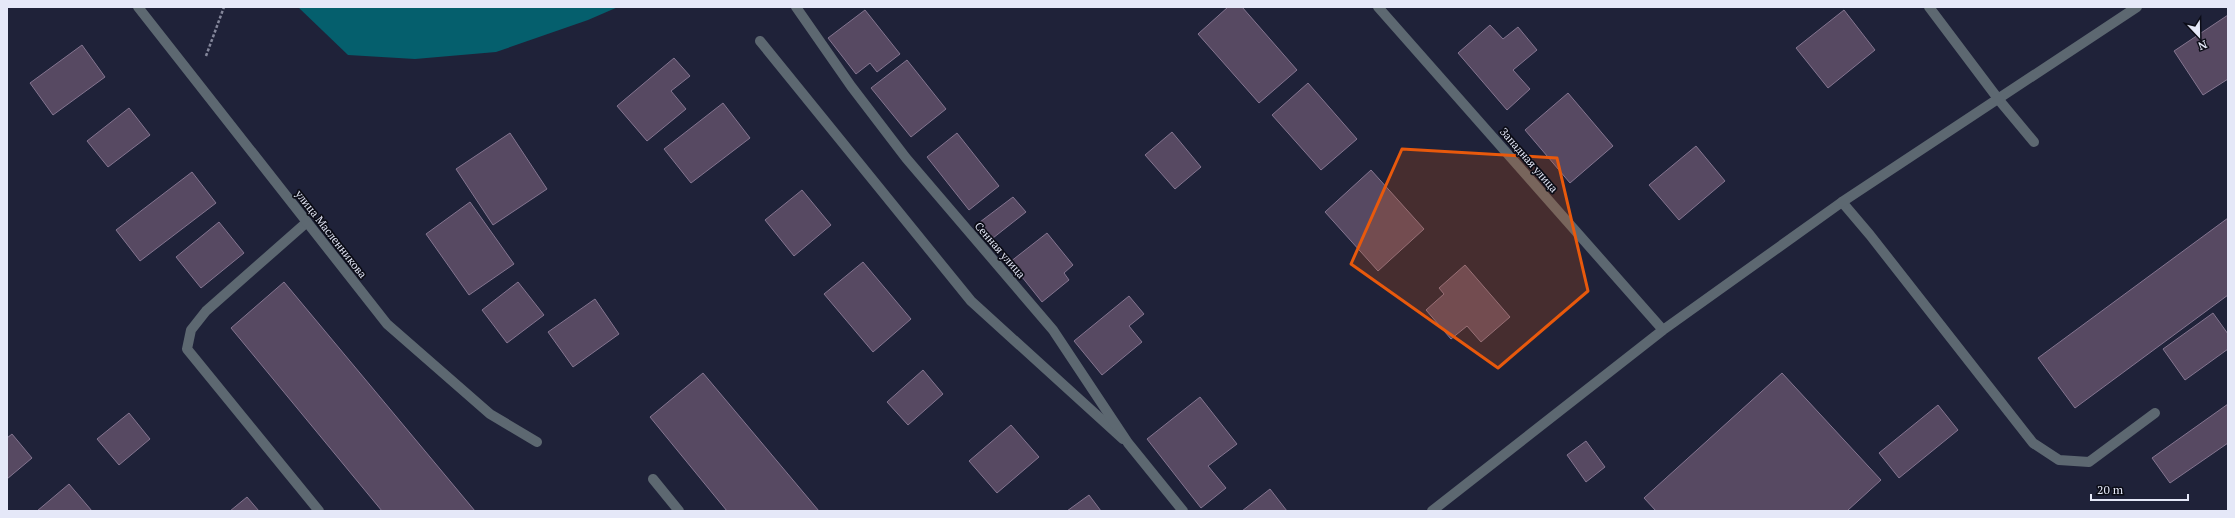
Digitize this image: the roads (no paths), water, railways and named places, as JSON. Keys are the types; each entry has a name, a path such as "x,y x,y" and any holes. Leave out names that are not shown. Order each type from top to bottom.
{"street":[{"name":"улица Масленникова","path":"138,7 387,324 490,414 537,442"},
{"name":"Сенная улица","path":"796,7 851,86 906,158 1053,330 1128,443 1183,511"},
{"name":"Западная улица","path":"1378,7 1663,330"},
{"path":"1929,7 1999,100 2034,142"},
{"path":"1432,511 1663,330 1842,202 1999,100 2137,7"},
{"path":"760,41 971,301 1128,443"},
{"path":"1842,202 1870,234 2033,443 2059,460 2089,462 2155,412"},
{"path":"307,222 206,311 191,330 187,349 319,511"},
{"path":"653,480 679,511"}]}
